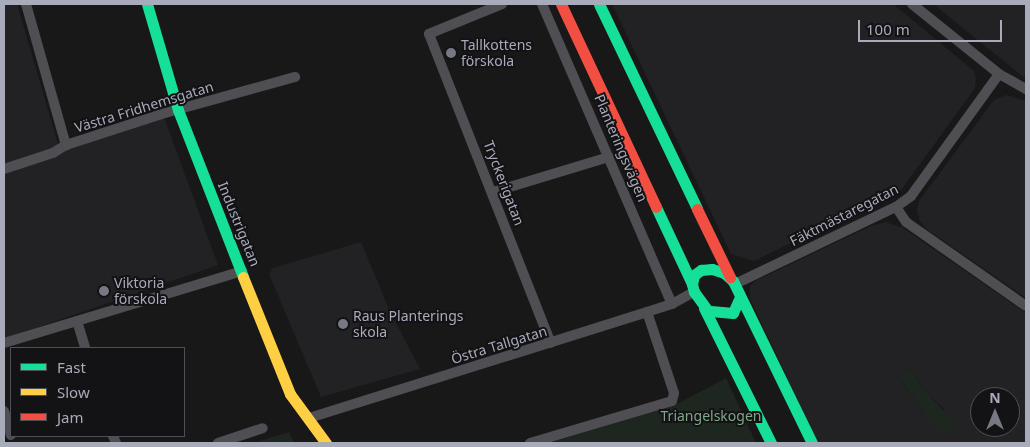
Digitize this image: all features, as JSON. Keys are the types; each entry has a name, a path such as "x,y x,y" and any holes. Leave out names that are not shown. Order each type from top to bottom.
{"main road":[{"name":"Industrigatan","path":"147,4 178,110 290,394 326,443"},
{"name":"Planteringsvägen","path":"561,4 693,288"},
{"path":"599,4 812,443"},
{"path":"732,280 712,269 700,270 694,275 693,288 771,443"},
{"path":"704,308 713,313 733,312 737,308 740,297"}],"street":[{"path":"26,4 66,145"},
{"name":"Tryckerigatan","path":"502,4 430,34 551,343"},
{"name":"Planteringsvägen","path":"542,4 672,304"},
{"path":"912,4 999,74 1026,89"},
{"name":"Fäktmästaregatan","path":"732,280 896,207 911,196 999,74"},
{"name":"Västra Fridhemsgatan","path":"4,169 53,153 66,145 178,110 295,77"},
{"path":"493,192 609,157"},
{"path":"896,207 906,222 1026,306"},
{"path":"4,343 242,271"},
{"name":"Östra Tallgatan","path":"309,418 672,304 693,288"},
{"path":"530,443 672,401 674,398 647,312"},
{"path":"76,321 85,347"},
{"path":"4,411 10,432"},
{"path":"218,443 263,428"}],"shaded area":[{"path":"4,4 17,4 60,151 164,117 218,265 4,339"},
{"path":"612,4 893,4 974,71 976,79 975,88 902,189 754,261 731,254"},
{"path":"933,4 1026,4 1026,79"},
{"path":"1006,95 1026,101 1026,298 925,228 920,221 917,211 919,201 994,100"},
{"path":"886,222 903,228 1026,313 1026,443 818,443 750,299 750,286 755,281 871,226","holes":["909,369 927,393 945,410 925,414 899,377"]},
{"name":"Raus Planterings skola","path":"361,242 391,314 420,369 321,397 269,274 273,268"}],"green space":[{"path":"908,368 927,393 953,420 955,430 947,436 925,414 899,377"},
{"name":"Triangelskogen","path":"726,378 756,443 549,443 677,404"},
{"path":"289,432 294,443 254,443"}],"traffic: fast":[{"path":"147,4 178,110 243,277"},
{"path":"599,4 697,209"},
{"path":"656,207 692,284"},
{"path":"740,297 733,313 708,311 694,292 692,284 694,275 701,270 712,269 724,273 733,281 812,443"},
{"path":"704,308 771,443"}],"traffic: slow":[{"path":"243,277 290,394 326,443"}],"traffic: jam":[{"path":"561,4 656,207"},
{"path":"697,209 730,277"}],"place":[{"name":"Tallkottens förskola","path":"451,53"},
{"name":"Viktoria förskola","path":"104,291"},
{"name":"Raus Planterings skola","path":"343,324"}]}
